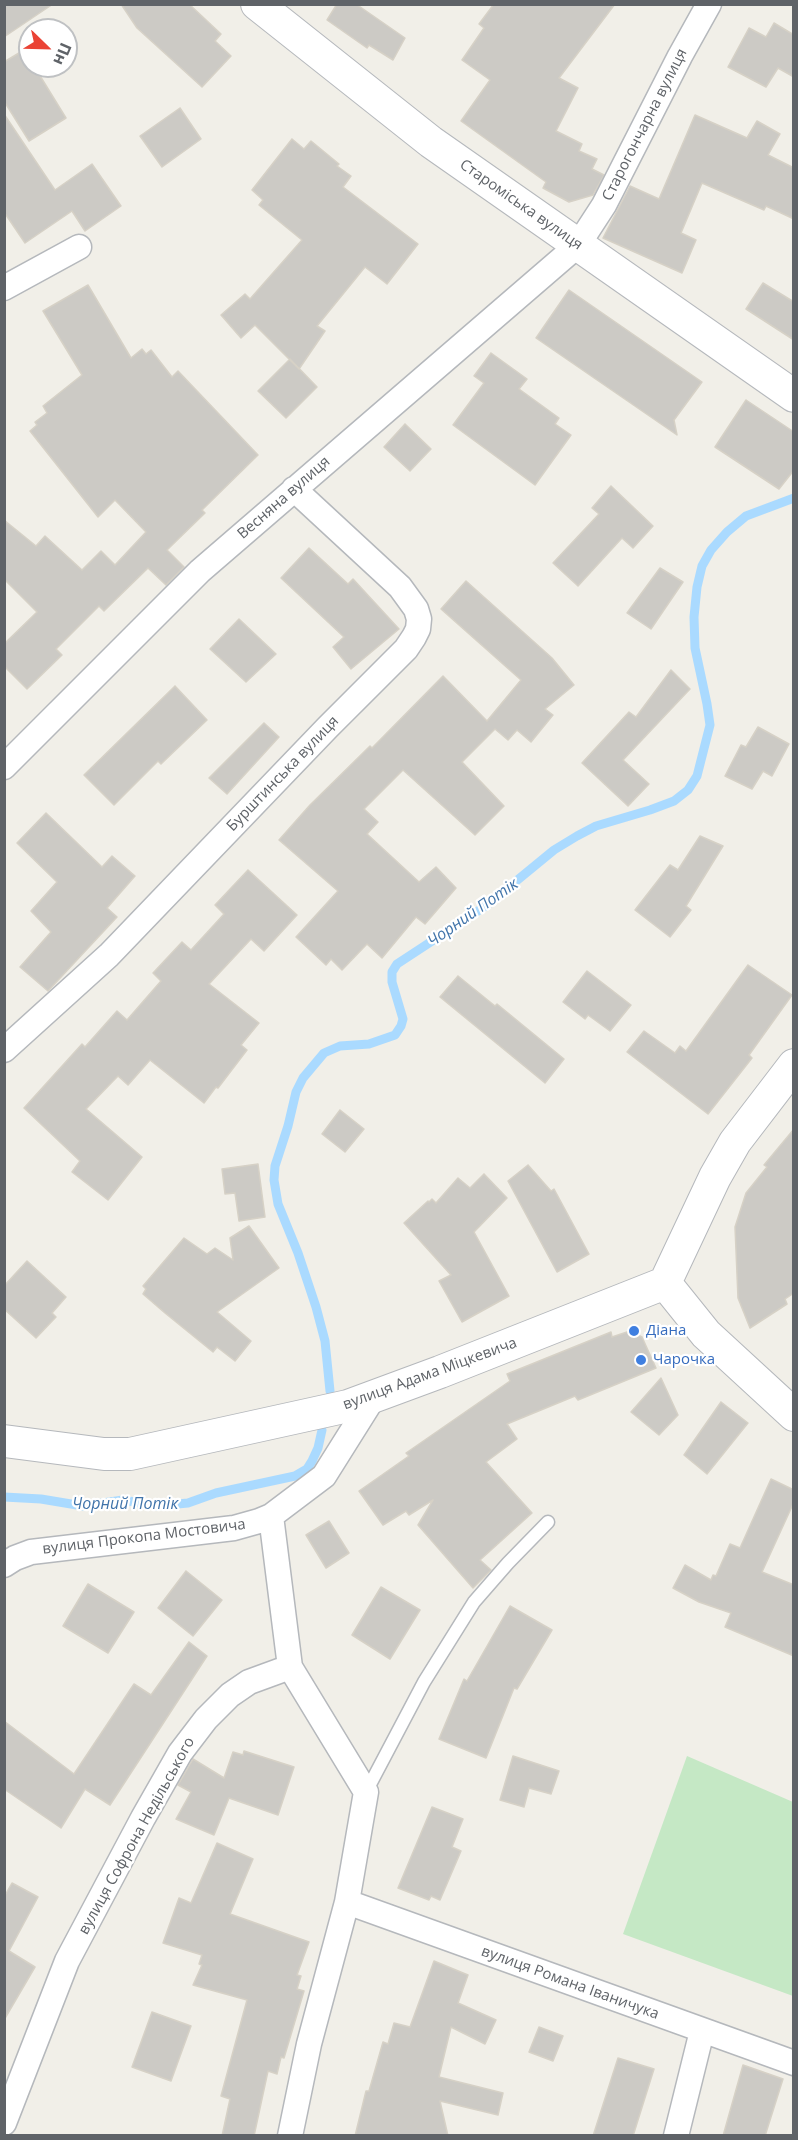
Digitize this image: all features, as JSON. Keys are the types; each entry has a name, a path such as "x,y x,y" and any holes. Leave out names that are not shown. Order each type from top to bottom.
{"street":[{"name":"Староміська вулиця","path":"257,4 431,142 794,396"},
{"name":"Старогончарна вулиця","path":"578,245 604,205 709,4"},
{"name":"Весняна вулиця","path":"4,767 200,571 578,245"},
{"path":"4,288 79,247"},
{"name":"Бурштинська вулиця","path":"4,1050 109,955 327,728 406,650 414,637 419,619 416,609 405,592 294,489"},
{"path":"794,1065 735,1142 715,1177 665,1283 706,1334 794,1415"},
{"name":"вулиця Адама Міцкевича","path":"4,1442 104,1454 130,1454 325,1411 373,1398 665,1283"},
{"name":"вулиця Прокопа Мостовича","path":"4,1565 31,1552 234,1528 271,1516 324,1476 373,1398"},
{"path":"271,1516 290,1667 366,1792 347,1902 309,2044 290,2136"},
{"name":"вулиця Софрона Недільського","path":"4,2123 67,1961 180,1754 206,1719 230,1695 249,1682 290,1667"},
{"name":"вулиця Романа Іваничука","path":"347,1902 794,2063"},
{"path":"676,2136 702,2031"}],"lane":[{"path":"366,1792 424,1682 474,1602 548,1522"}],"green space":[{"path":"687,1756 793,1802 793,1996 623,1934"}],"building":[{"path":"4,4 53,4 32,18 18,18 18,28 4,37"},
{"path":"121,4 189,4 221,34 215,41 231,56 202,87 137,28"},
{"path":"337,4 356,4 405,38 393,60 369,45 367,48 327,20"},
{"path":"494,4 615,4 559,78 578,88 556,131 582,144 579,151 597,159 592,169 604,175 593,195 569,202 543,188 546,182 461,121 490,80 462,60 484,28 479,24"},
{"path":"774,23 794,35 794,77 778,68 766,87 728,67 749,28 766,37"},
{"path":"18,54 18,78 41,78 66,118 29,141 4,101 4,62"},
{"path":"180,108 201,139 162,167 140,136"},
{"path":"4,114 55,190 92,164 121,206 85,231 72,211 25,243 4,212"},
{"path":"695,115 747,138 757,121 780,134 768,155 794,168 794,219 766,206 764,210 702,183 681,233 696,240 682,273 603,238 630,186 659,199"},
{"path":"292,139 304,149 311,141 339,164 337,166 351,176 343,187 418,244 387,284 365,267 317,326 325,331 299,369 255,325 241,338 221,315 245,294 250,299 302,240 259,205 263,200 252,190"},
{"path":"763,283 794,302 794,340 746,309"},
{"path":"88,285 131,358 142,349 146,354 151,350 172,377 178,371 258,455 202,510 205,513 167,550 184,567 166,585 148,568 104,611 99,606 56,649 62,655 27,689 4,666 4,644 37,612 4,579 4,520 36,546 45,536 82,570 101,551 115,565 146,532 115,500 98,517 30,431 37,425 35,422 47,413 43,406 82,375 43,311"},
{"path":"569,290 702,382 674,420 677,435 536,338"},
{"path":"491,353 527,379 519,389 559,418 555,424 571,435 535,485 453,425 484,383 474,376"},
{"path":"290,359 317,387 286,418 258,391"},
{"path":"746,400 794,432 794,470 779,489 715,447"},
{"path":"405,424 431,449 410,471 384,447"},
{"path":"611,486 653,526 633,548 622,538 578,586 553,563 599,514 592,508"},
{"path":"309,548 348,584 353,579 399,629 351,669 333,647 344,637 281,578"},
{"path":"660,568 683,582 651,629 627,613"},
{"path":"466,581 552,658 574,685 545,709 553,715 531,742 517,730 508,740 495,729 462,762 504,806 475,835 403,770 364,809 378,822 367,834 419,882 436,867 456,888 425,924 416,917 382,958 367,944 342,970 331,959 326,965 296,937 338,891 279,840 310,805 370,746 372,748 443,676 487,721 521,680 441,609"},
{"path":"239,619 276,654 246,682 210,649"},
{"path":"671,670 690,689 623,760 649,784 628,806 582,763 629,712 636,717"},
{"path":"175,686 207,720 161,764 158,761 114,805 84,775"},
{"path":"264,723 279,737 227,794 209,778"},
{"path":"758,727 789,744 772,776 763,771 752,789 725,776 741,745 746,747"},
{"path":"46,813 102,867 112,856 135,876 107,908 117,917 48,991 20,967 51,932 31,911 57,882 17,843"},
{"path":"700,836 723,846 686,906 691,910 670,937 635,910 670,865 678,870"},
{"path":"248,870 297,915 264,951 251,939 209,984 259,1023 241,1045 247,1050 204,1103 150,1060 128,1085 118,1076 86,1109 142,1157 108,1200 72,1172 80,1161 24,1108 82,1044 85,1047 117,1011 127,1020 161,981 153,973 182,942 191,950 224,914 215,905"},
{"path":"748,965 792,995 749,1055 752,1058 708,1114 627,1052 644,1031 675,1053 680,1046 686,1051"},
{"path":"587,971 631,1005 610,1031 588,1015 585,1019 563,1002"},
{"path":"458,976 495,1006 497,1004 564,1059 545,1083 440,997"},
{"path":"340,1110 364,1129 345,1152 322,1134"},
{"path":"794,1129 794,1293 785,1299 787,1304 750,1328 738,1298 735,1227 746,1193 767,1167 764,1165"},
{"path":"258,1164 265,1217 239,1221 235,1193 225,1194 222,1169"},
{"path":"528,1165 551,1191 554,1189 589,1254 557,1272 508,1181"},
{"path":"484,1174 507,1198 474,1232 509,1296 462,1322 439,1281 451,1275 404,1223 428,1201 432,1199 436,1203 458,1178 470,1188"},
{"path":"249,1226 279,1268 217,1312 251,1341 235,1361 217,1347 213,1352 165,1313 143,1294 146,1289 143,1286 184,1238 207,1254 215,1248 233,1260 230,1238"},
{"path":"27,1261 66,1297 52,1313 56,1317 36,1338 4,1309 4,1286"},
{"path":"630,1331 642,1337 656,1368 578,1400 575,1396 507,1424 517,1439 486,1462 532,1513 480,1560 491,1570 473,1588 418,1525 433,1500 409,1515 406,1511 383,1525 359,1491 409,1456 406,1453 510,1381 507,1374 611,1332 612,1337"},
{"path":"661,1378 678,1415 659,1435 631,1412"},
{"path":"721,1402 748,1423 707,1474 684,1455"},
{"path":"771,1479 794,1490 794,1502 762,1572 794,1585 794,1656 725,1627 731,1613 699,1602 673,1588 685,1565 711,1580 713,1575 716,1576 730,1544 740,1548"},
{"path":"329,1521 349,1553 326,1568 306,1535"},
{"path":"186,1571 222,1600 193,1636 158,1608"},
{"path":"88,1584 134,1612 108,1653 63,1626"},
{"path":"381,1587 420,1610 390,1659 352,1635"},
{"path":"510,1606 552,1630 517,1689 514,1688 486,1758 439,1739 464,1679 467,1681"},
{"path":"189,1642 207,1656 110,1805 85,1789 61,1828 4,1789 4,1721 74,1774 134,1684 151,1695"},
{"path":"244,1751 294,1767 278,1815 229,1798 214,1835 176,1819 191,1792 178,1785 193,1759 224,1778 233,1752 243,1755"},
{"path":"513,1756 559,1771 551,1794 529,1788 524,1807 500,1800"},
{"path":"432,1807 463,1819 452,1847 461,1851 440,1900 431,1896 429,1900 398,1888"},
{"path":"217,1843 253,1859 230,1914 309,1942 297,1975 301,1976 297,1989 304,1991 277,2074 268,2071 254,2136 222,2136 230,2099 221,2096 247,2000 193,1985 202,1965 199,1964 202,1955 163,1943 179,1898 191,1903"},
{"path":"12,1883 38,1897 9,1951 35,1967 4,2020 4,1897"},
{"path":"434,1961 468,1975 458,2003 496,2020 485,2044 451,2027 439,2077 503,2093 498,2115 440,2101 448,2136 355,2136 366,2091 369,2091 383,2042 388,2044 394,2023 410,2027"},
{"path":"152,2012 191,2026 171,2081 132,2067"},
{"path":"539,2027 563,2036 553,2061 529,2052"},
{"path":"618,2058 654,2069 633,2136 593,2136"},
{"path":"743,2065 783,2079 765,2136 723,2136"}],"waterway":[{"name":"Чорний Потік","path":"330,1391 325,1341 316,1307 298,1253 278,1204 274,1180 275,1166 296,1092 303,1078 324,1053 340,1046 369,1044 395,1035 403,1019 392,982 392,972 397,964 487,905 554,850 577,836 596,826 674,801 688,790 697,776 710,725 695,648 694,617 702,566 711,550 746,516 794,498"},
{"name":"Чорний Потік","path":"4,1497 41,1499 83,1506 123,1500 157,1506 188,1503 216,1493 295,1476 307,1469 312,1461 322,1430"}],"place":[{"name":"Діана","path":"634,1331"},
{"name":"Чарочка","path":"641,1360"}]}
